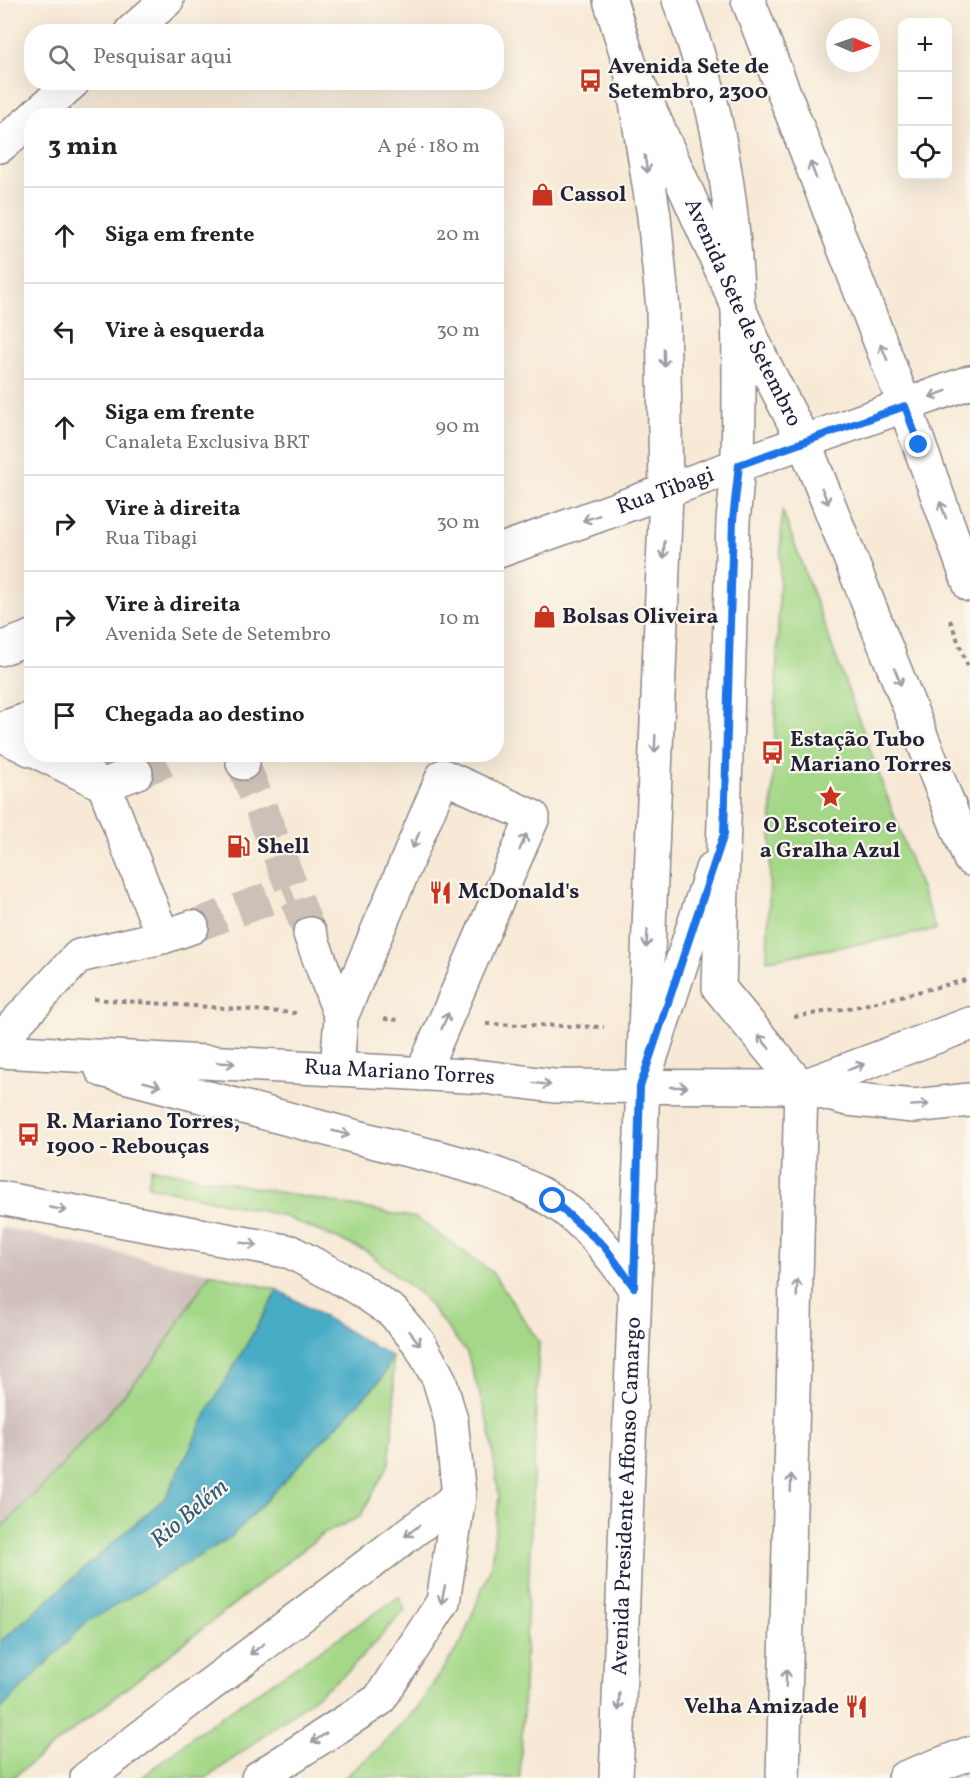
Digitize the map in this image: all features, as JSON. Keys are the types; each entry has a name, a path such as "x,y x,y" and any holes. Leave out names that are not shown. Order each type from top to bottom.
{"main road":[{"path":"140,24 167,0"},
{"name":"Avenida Sete de Setembro","path":"610,0 630,65 739,308 804,442 970,859"},
{"path":"680,0 712,99 726,163 735,235 739,308 739,465 733,520 719,988 801,1087 783,1778"},
{"path":"748,0 905,406 970,585"},
{"name":"Avenida Presidente Affonso Camargo","path":"616,1778 640,1087 666,491 663,309 654,216 630,65"},
{"path":"44,108 64,90"},
{"path":"0,146 24,126"},
{"name":"Rua Tibagi","path":"504,549 970,382"},
{"path":"0,649 24,641"},
{"path":"0,729 24,721"},
{"path":"0,735 24,746"},
{"path":"0,1040 78,956 177,932 104,785 58,762"},
{"path":"337,1069 341,1017 443,765 533,818 422,1074"},
{"path":"104,785 136,773"},
{"path":"640,1087 724,834"},
{"path":"310,934 341,1017"},
{"name":"Rua Mariano Torres","path":"801,1087 970,1024"},
{"name":"Rua Mariano Torres","path":"0,1051 484,1077 554,1086 801,1087 848,1099 913,1106 970,1100"},
{"path":"35,1053 443,1160 519,1185 553,1201 576,1219 604,1246 634,1287"},
{"path":"0,1198 291,1252 358,1288 393,1312 419,1343 440,1379 451,1420 459,1496 443,1602 379,1700 258,1778"},
{"path":"87,1778 459,1496"},
{"path":"904,1778 970,1753"}],"path":[{"path":"749,1025 860,1006 970,979"}],"shaded area":[{"path":"0,1227 210,1273 156,1358 60,1468 0,1529"}],"green space":[{"path":"782,510 936,930 767,960"},
{"path":"151,1168 416,1218 492,1272 539,1342 520,1778 344,1778 376,1751 417,1708 462,1641 491,1566 499,1497 489,1425 467,1353 423,1297 366,1251 280,1215 148,1186"},
{"path":"210,1273 278,1290 211,1406 166,1497 0,1642 0,1529 60,1468 156,1358"},
{"path":"392,1357 395,1404 389,1464 360,1517 323,1534 12,1778 0,1778 0,1710 87,1622 231,1537 382,1378"},
{"path":"399,1597 405,1610 349,1671 225,1765 206,1778 141,1778 200,1731"}],"water":[{"name":"Rio Belém","path":"278,1290 392,1357 382,1378 231,1537 87,1622 0,1710 0,1642 166,1497 211,1406"}],"tunnel":[{"path":"136,773 162,762"},
{"path":"243,763 310,934"},
{"path":"192,927 292,890"}],"place":[{"name":"Avenida Sete de Setembro, 2300","path":"590,80"},
{"name":"Cassol","path":"542,195"},
{"name":"Bolsas Oliveira","path":"544,617"},
{"name":"Estação Tubo Mariano Torres","path":"772,753"},
{"name":"O Escoteiro e a Gralha Azul","path":"830,797"},
{"name":"Shell","path":"239,847"},
{"name":"McDonald's","path":"440,892"},
{"name":"R. Mariano Torres, 1900 - Rebouças","path":"28,1135"},
{"name":"Velha Amizade","path":"857,1707"}],"route":[{"path":"553,1201 604,1246 634,1287 640,1087 724,834 733,520 739,465 905,406 919,445"}]}
